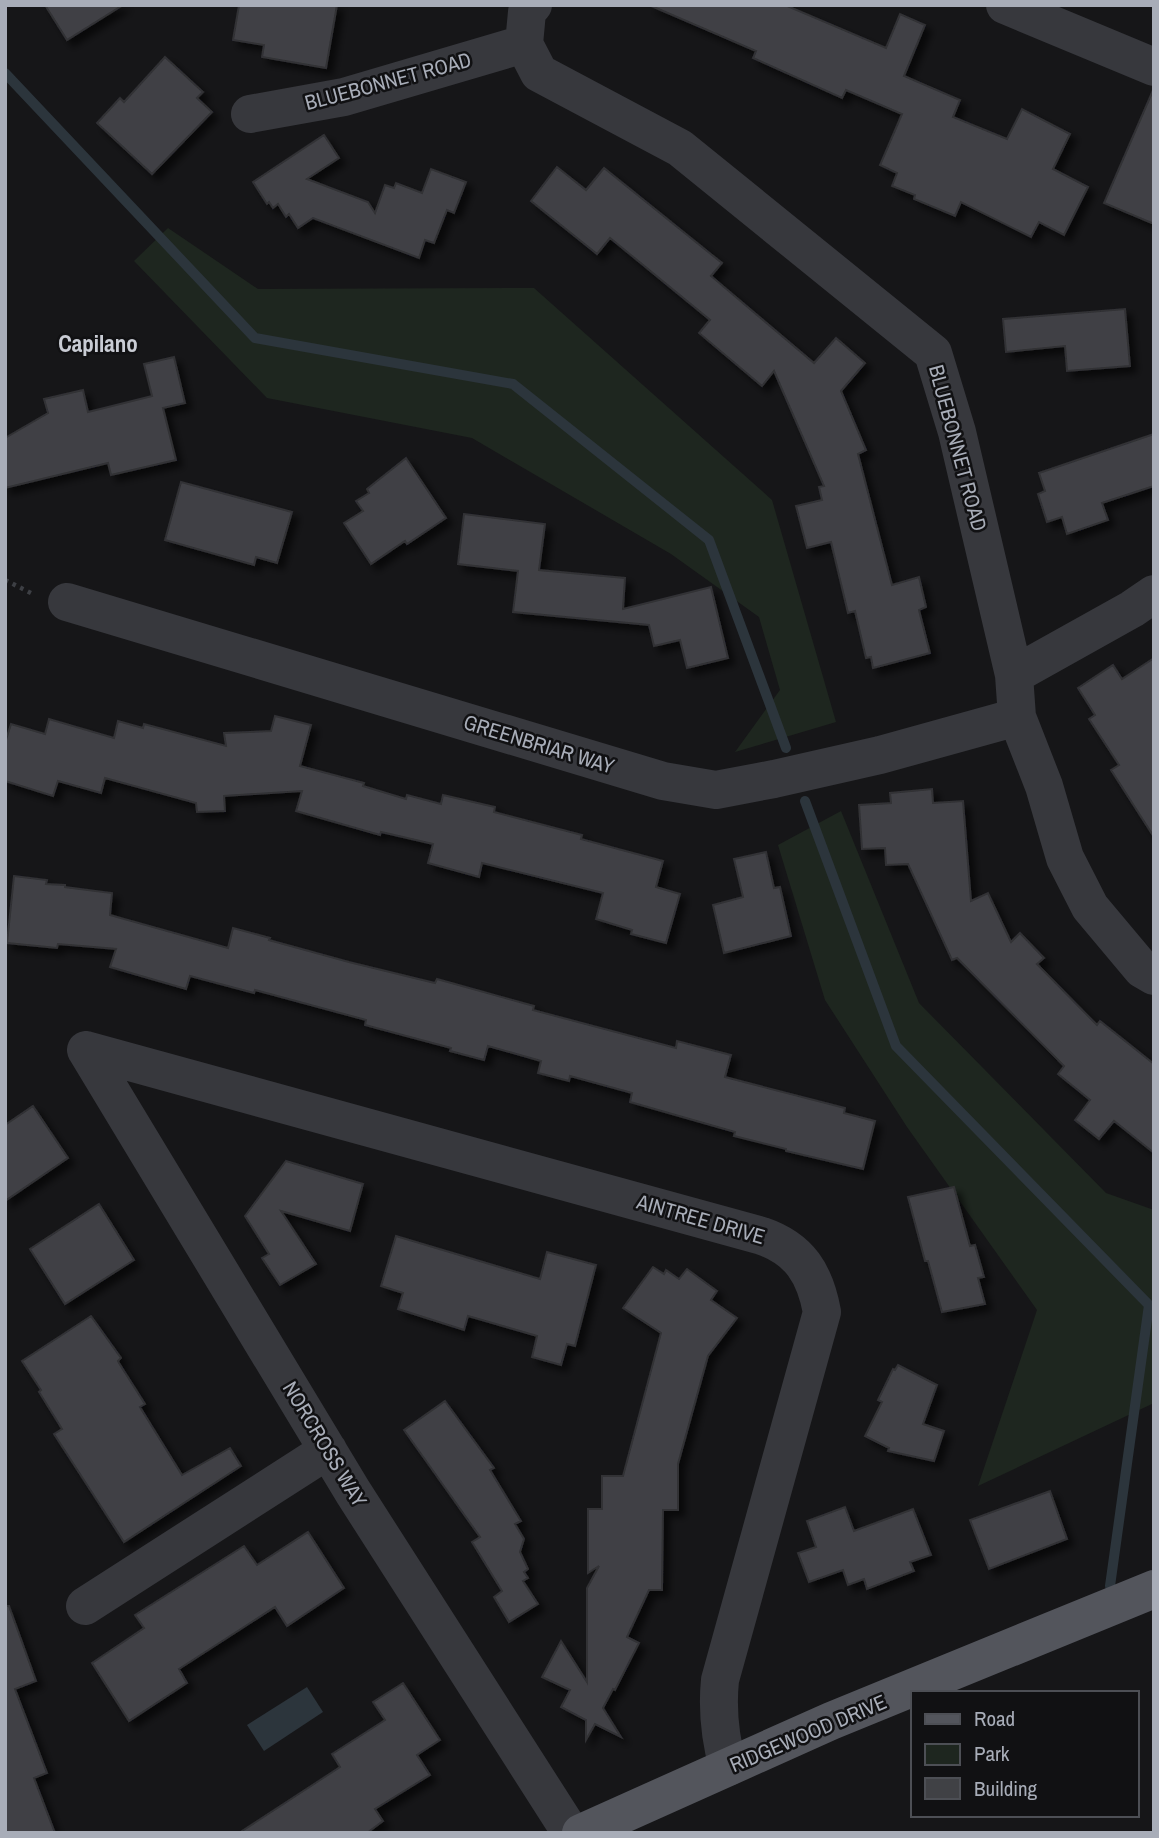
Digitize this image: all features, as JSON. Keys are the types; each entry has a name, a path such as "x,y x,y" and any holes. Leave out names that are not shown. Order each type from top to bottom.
{"main road":[{"name":"RIDGEWOOD DRIVE","path":"581,1833 831,1721 1154,1589"}],"street":[{"path":"1004,5 1154,67"},
{"name":"BLUEBONNET ROAD","path":"250,114 344,97 528,21 539,73 680,148 933,353 957,432 1014,674 1017,717 1044,786 1065,858 1090,907 1142,969 1154,976"},
{"path":"1014,674 1132,610 1154,594"},
{"name":"GREENBRIAR WAY","path":"67,602 663,781 716,790 880,755 1017,717"},
{"name":"NORCROSS WAY","path":"86,1050 328,1450 571,1833"},
{"name":"AINTREE DRIVE","path":"86,1050 762,1236 792,1250 808,1270 818,1289 822,1312 720,1680 720,1730 728,1767"},
{"path":"85,1606 328,1450"}],"green space":[{"path":"168,228 258,289 534,288 772,500 836,722 735,752 780,690 759,617 671,554 472,438 267,398 134,261"},
{"path":"841,811 919,1003 1106,1193 1154,1210 1154,1403 978,1486 1037,1310 907,1127 825,1000 778,845"}],"shaded area":[{"path":"307,1687 323,1712 264,1751 247,1725"}],"building":[{"path":"45,5 123,5 67,40"},
{"path":"239,5 337,5 326,68 262,57 264,45 233,40"},
{"path":"649,5 785,5 886,48 900,14 925,25 904,76 960,100 953,117 1007,139 1022,109 1070,134 1053,169 1088,187 1064,235 1039,222 1031,237 961,202 955,216 914,199 915,195 892,186 897,173 880,165 902,114 846,90 842,98 753,58 756,51"},
{"path":"165,57 203,92 197,98 212,112 152,174 97,123 120,98 124,102"},
{"path":"1154,88 1154,224 1104,203"},
{"path":"324,135 339,158 307,179 368,202 375,213 385,185 394,188 396,183 422,193 431,169 466,182 454,213 447,210 434,243 425,240 419,258 313,218 298,228 289,214 286,217 278,204 273,208 269,202 267,204 253,182"},
{"path":"557,167 586,190 604,168 722,263 711,276 814,363 836,338 865,363 841,391 866,450 858,454 892,585 919,577 926,607 919,610 930,653 873,668 871,657 866,658 855,611 848,613 831,542 807,548 796,506 822,500 819,487 824,486 774,371 762,386 699,333 710,320 610,238 597,254 531,201"},
{"path":"1125,309 1130,366 1067,371 1065,346 1006,352 1003,319"},
{"path":"174,357 185,403 163,408 176,460 111,475 108,463 5,488 5,438 48,413 44,399 83,390 88,412 152,396 144,364"},
{"path":"1154,434 1154,486 1102,503 1108,520 1067,534 1062,517 1047,522 1038,494 1045,491 1039,473"},
{"path":"406,458 446,518 371,564 344,523 363,511 356,501 369,493 367,489"},
{"path":"181,482 292,512 277,563 256,557 254,565 165,540"},
{"path":"464,514 545,524 539,570 625,578 623,609 711,587 728,658 687,668 680,640 654,646 649,625 513,612 518,571 458,564"},
{"path":"1154,658 1154,837 1111,770 1119,765 1089,719 1095,715 1078,688 1113,665 1122,679"},
{"path":"275,716 311,725 300,766 364,783 363,786 406,799 407,795 441,804 443,795 495,807 494,812 582,835 581,839 663,861 656,887 680,894 666,943 631,934 632,930 596,919 603,893 482,863 479,877 428,863 433,844 381,832 380,835 296,811 302,791 224,796 225,811 197,812 196,803 105,778 101,793 58,781 53,796 5,781 5,743 11,724 45,734 49,719 114,738 118,721 143,728 144,724 226,746 224,733 271,731"},
{"path":"932,789 933,803 963,801 971,901 988,893 1011,942 1020,933 1044,958 1037,964 1097,1025 1100,1021 1154,1064 1154,1153 1114,1121 1099,1139 1075,1120 1090,1100 1058,1074 1064,1066 957,958 952,960 908,864 886,865 885,848 862,849 859,805 891,803 890,793"},
{"path":"766,852 774,888 780,887 791,936 724,953 713,905 743,897 734,859"},
{"path":"14,876 47,880 46,884 112,893 110,915 228,948 233,928 349,962 435,983 437,979 534,1006 533,1010 676,1048 677,1041 731,1055 725,1077 845,1108 844,1113 875,1121 863,1169 786,1151 734,1136 735,1132 630,1102 632,1093 570,1076 569,1081 538,1073 541,1061 488,1046 484,1060 450,1051 451,1048 365,1025 366,1020 255,990 254,993 190,976 186,989 110,967 116,949 58,944 57,948 7,943"},
{"path":"33,1106 68,1158 5,1201 5,1125"},
{"path":"286,1161 363,1184 350,1231 281,1211 316,1264 280,1285 262,1258 269,1254 245,1216"},
{"path":"954,1187 970,1246 975,1245 984,1277 978,1278 985,1304 942,1312 908,1197"},
{"path":"99,1204 134,1260 65,1304 30,1249"},
{"path":"396,1236 540,1279 547,1252 596,1265 575,1346 567,1344 561,1365 532,1357 537,1336 468,1316 464,1330 398,1309 403,1293 381,1286"},
{"path":"653,1267 664,1274 666,1270 679,1279 687,1269 717,1291 711,1300 737,1318 708,1356 678,1464 678,1510 663,1510 662,1590 649,1590 627,1637 639,1643 603,1708 621,1737 595,1724 586,1740 586,1720 561,1707 570,1690 542,1677 561,1641 587,1682 587,1588 599,1566 588,1573 588,1509 602,1509 602,1476 623,1476 661,1333 623,1308"},
{"path":"91,1316 121,1358 119,1363 145,1404 140,1407 182,1475 230,1448 241,1466 124,1542 54,1434 62,1429 22,1361"},
{"path":"898,1365 937,1385 923,1424 944,1431 934,1461 888,1451 889,1448 865,1436 882,1402 878,1400 893,1369"},
{"path":"445,1401 494,1468 490,1470 521,1521 515,1524 524,1539 520,1552 528,1569 524,1572 528,1578 523,1581 538,1604 509,1622 494,1597 502,1591 472,1542 480,1537 404,1430"},
{"path":"1050,1491 1067,1539 989,1569 970,1520"},
{"path":"845,1507 854,1531 913,1509 931,1555 910,1562 914,1571 867,1589 864,1579 848,1585 843,1570 809,1582 798,1553 816,1547 807,1521"},
{"path":"308,1532 344,1588 287,1626 275,1607 179,1669 187,1683 129,1721 92,1663 144,1628 135,1615 244,1546 257,1565"},
{"path":"5,1606 9,1606 36,1681 15,1689 47,1773 34,1778 55,1833 5,1833"},
{"path":"403,1683 440,1740 417,1755 430,1775 375,1809 383,1821 367,1833 239,1833 340,1767 332,1754 385,1720 373,1702"}],"waterway":[{"path":"5,73 255,338 513,384 709,540 786,748"},
{"path":"805,801 896,1046 1149,1305 1110,1586 1115,1592"}],"district":[{"name":"Capilano","path":"98,343"}]}
